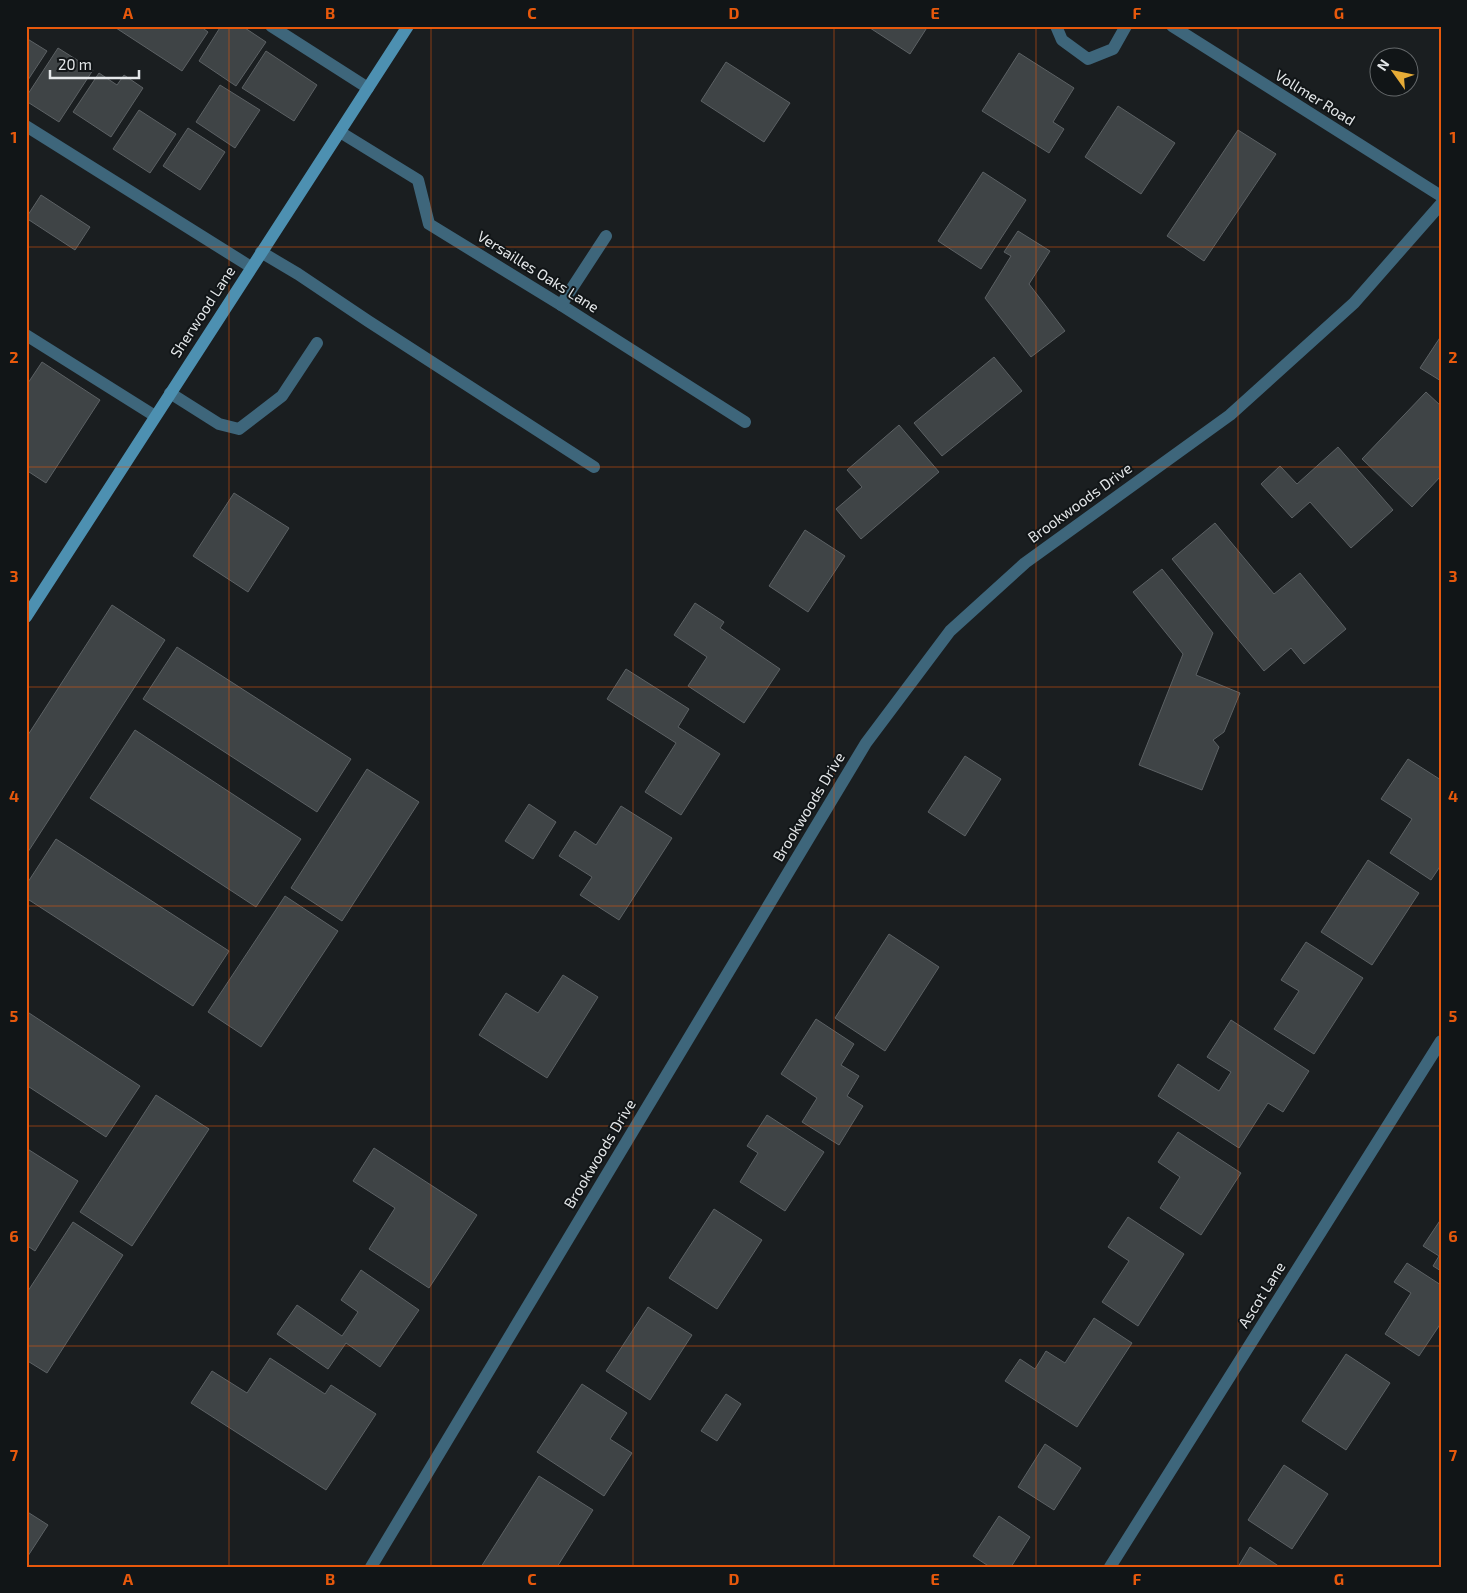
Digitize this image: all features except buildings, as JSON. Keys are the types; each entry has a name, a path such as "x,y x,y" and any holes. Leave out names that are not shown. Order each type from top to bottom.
{"street":[{"path":"271,26 368,88"},
{"name":"Sherwood Lane","path":"26,617 408,26"},
{"path":"1056,26 1062,40 1088,59 1113,49 1126,26"},
{"name":"Vollmer Road","path":"1172,26 1441,196"},
{"path":"26,126 251,268"},
{"name":"Versailles Oaks Lane","path":"340,132 418,180 429,224 745,422"},
{"name":"Brookwoods Drive","path":"371,1567 866,743 950,631 1025,563 1230,415 1354,303 1441,204"},
{"path":"561,305 606,236"},
{"path":"261,252 298,274 594,467"},
{"path":"26,335 156,416"},
{"path":"170,394 219,424 239,429 282,396 317,343"},
{"name":"Ascot Lane","path":"1110,1567 1441,1041"}]}
